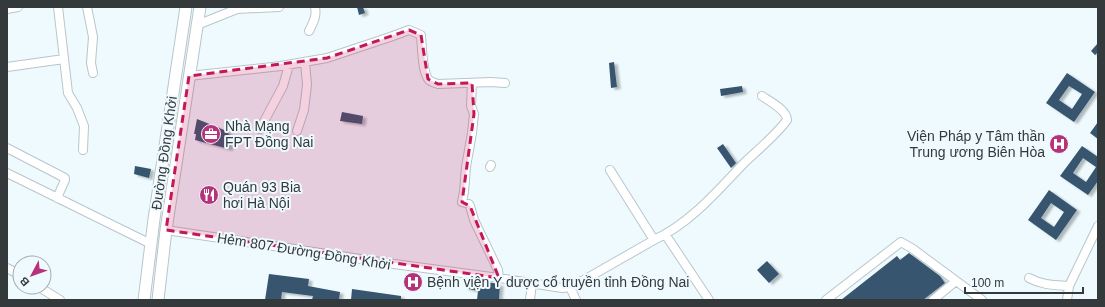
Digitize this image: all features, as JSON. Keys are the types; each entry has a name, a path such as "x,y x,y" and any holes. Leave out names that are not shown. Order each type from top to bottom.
{"main road":[{"name":"Đường Đồng Khởi","path":"144,300 153,227 186,7"},
{"name":"Đường Đồng Khởi","path":"158,300 166,230 200,7"},
{"path":"153,227 166,230"}],"street":[{"path":"7,9 18,7"},
{"path":"58,7 68,93 77,108 84,126 83,150"},
{"path":"87,7 93,37 91,63 93,73"},
{"path":"197,25 238,9 279,7"},
{"path":"309,31 315,18 315,7"},
{"path":"190,76 328,58 390,38 409,30 421,35 426,74 428,79 432,82 438,84 505,83"},
{"path":"7,67 64,59"},
{"path":"297,131 304,110 308,85 305,62"},
{"path":"260,129 282,86 289,64"},
{"path":"472,83 471,106 474,114 462,202 469,204 470,206 474,220 498,270 499,278"},
{"path":"576,300 570,287 665,234 683,222 705,204 787,120 787,116 784,111 762,96"},
{"path":"7,148 65,178 57,198"},
{"path":"610,170 654,240"},
{"path":"7,173 151,244"},
{"path":"1067,300 1069,286 1098,226"},
{"name":"Hẻm 807 Đường Đồng Khởi","path":"166,230 562,288 570,287"},
{"path":"665,234 709,300"},
{"path":"826,300 901,242 913,249 982,300"},
{"path":"1029,278 1047,284 1069,286"},
{"path":"933,300 956,281"},
{"path":"530,300 532,283"}],"highlighted area":[{"path":"409,30 421,35 428,79 438,84 472,83 474,114 462,202 470,206 499,278 166,230 189,76 327,58"}],"building":[{"path":"357,7 363,7 365,13 359,15"},
{"path":"1098,43 1098,52 1095,55 1091,51"},
{"path":"614,62 617,87 611,88 609,63"},
{"path":"1067,73 1095,92 1074,122 1046,103","holes":["1069,86 1082,94 1072,109 1059,100"]},
{"path":"742,86 743,92 721,96 720,89"},
{"path":"342,112 363,116 362,124 340,121"},
{"name":"Nhà Mạng FPT Đồng Nai","path":"197,119 229,132 228,134 234,136 229,149 195,140 196,134 194,134"},
{"path":"1098,122 1098,139 1090,133"},
{"path":"723,144 736,163 731,168 717,148"},
{"path":"1082,146 1098,157 1098,181 1088,195 1060,176","holes":["1083,158 1096,167 1086,182 1073,173"]},
{"path":"135,166 151,169 149,178 134,174"},
{"path":"1049,190 1077,210 1056,240 1028,220","holes":["1051,203 1064,212 1054,227 1041,218"]},
{"path":"909,253 940,276 945,283 923,300 841,300 897,256 900,260"},
{"path":"767,261 779,274 769,283 757,270"},
{"path":"269,274 309,279 308,286 340,292 339,300 312,300 313,296 282,292 281,300 265,300"},
{"path":"466,279 500,284 499,300 477,300 478,291 465,288"},
{"path":"352,289 401,296 401,300 351,300"}],"place":[{"name":"Nhà Mạng FPT Đồng Nai","path":"211,134"},
{"name":"Viện Pháp y Tâm thần Trung ương Biên Hòa","path":"1059,144"},
{"name":"Quán 93 Bia hơi Hà Nội","path":"209,195"},
{"name":"Bệnh viện Y dược cổ truyền tỉnh Đồng Nai","path":"413,282"}]}
